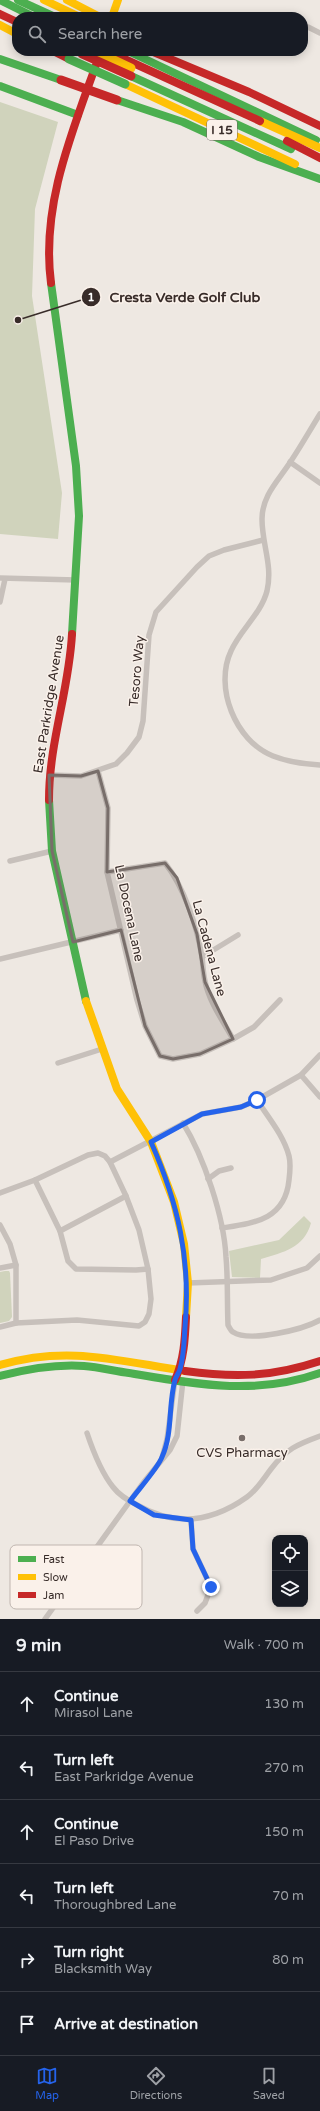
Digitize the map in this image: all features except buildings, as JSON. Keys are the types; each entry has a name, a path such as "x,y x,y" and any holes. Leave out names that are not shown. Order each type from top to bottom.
{"main road":[{"path":"18,0 44,12"},
{"path":"44,0 76,12"},
{"path":"66,0 79,12"},
{"path":"114,12 118,0"},
{"path":"1,4 12,12"},
{"path":"1,4 21,12"},
{"path":"0,14 12,20"},
{"path":"0,25 12,31"},
{"path":"0,28 12,32"},
{"name":"I 15","path":"63,56 320,175"},
{"path":"94,56 133,66 320,148"},
{"name":"East Parkridge Avenue","path":"98,56 67,146 50,217 49,266 76,466 79,516 70,660 53,742 49,775 52,851 86,1000 102,1049 117,1089 151,1142 174,1202 184,1244 188,1283 184,1347 179,1380"},
{"path":"108,56 320,142"},
{"path":"116,56 320,162"},
{"path":"130,56 133,66 320,158"},
{"path":"163,56 249,92"},
{"path":"177,56 320,126"},
{"path":"0,59 183,122 259,157 320,179"},
{"path":"0,86 78,115"},
{"path":"0,1365 18,1360 45,1356 80,1355 242,1376 274,1375 308,1366 320,1361"},
{"path":"0,1376 20,1370 46,1367 79,1366 242,1387 275,1386 320,1373"}],"street":[{"path":"308,27 320,33"},
{"path":"320,414 290,462 272,486 265,502 262,518 263,540 269,558 270,571 267,592 256,614 235,642 225,670 226,688 230,707 238,725 250,741 271,756 294,763 320,765"},
{"path":"290,462 320,483"},
{"name":"Tesoro Way","path":"49,775 81,776 98,772 116,764 127,753 139,736 143,721 149,635 156,612 209,556 224,550 263,540"},
{"path":"0,602 3,578 76,580"},
{"name":"La Docena Lane","path":"98,772 108,808 107,872 143,1020 160,1056 173,1059 200,1054 233,1039"},
{"path":"10,861 52,851"},
{"name":"La Cadena Lane","path":"107,872 165,863 177,878 184,895 202,957 205,982 213,1003 233,1039"},
{"path":"0,959 121,930"},
{"path":"202,957 238,935"},
{"path":"233,1039 254,1027 280,1000"},
{"path":"58,1063 102,1049"},
{"path":"110,1162 151,1142 183,1123 202,1114 241,1107 257,1100 301,1075 320,1055"},
{"path":"301,1075 320,1097"},
{"path":"222,1228 257,1222 269,1217 281,1205 288,1186 289,1156 280,1137 257,1100"},
{"path":"183,1123 192,1138 208,1179 222,1228 226,1257 228,1325 233,1332 241,1335 262,1336 283,1332 320,1320"},
{"path":"0,1193 35,1180 88,1155 98,1153 105,1156 110,1162 126,1196 139,1230 148,1269 150,1299 149,1314 145,1322 139,1326 76,1320 16,1323 0,1327"},
{"path":"208,1179 219,1171 231,1168"},
{"path":"35,1180 60,1231 68,1261 76,1269 148,1269"},
{"path":"60,1231 126,1196"},
{"path":"0,1225 10,1244 16,1265 16,1323"},
{"path":"188,1283 271,1280 307,1268 320,1256"},
{"path":"0,1268 16,1265"},
{"path":"162,1458 179,1380"},
{"path":"99,1545 162,1458 170,1450 177,1436 179,1380"},
{"path":"87,1433 99,1462 114,1488 130,1501 154,1515 191,1520 212,1516 248,1496 271,1468 293,1446 320,1436"},
{"path":"191,1520 193,1549 211,1587 205,1603 197,1611"},
{"path":"46,1619 53,1609"}],"highlighted area":[{"path":"98,771 108,808 107,872 165,863 177,878 197,934 205,982 233,1039 200,1054 173,1059 160,1056 145,1026 121,930 73,942 52,851 49,775 81,776"}],"green space":[{"path":"0,102 58,122 35,209 32,296 62,493 58,539 0,534"},
{"path":"304,1216 311,1223 308,1231 298,1244 292,1248 261,1259 260,1278 232,1277 229,1251 279,1240"},
{"path":"9,1271 10,1273 12,1317 9,1321 0,1323 0,1272"}],"traffic: fast":[{"path":"0,0 24,12"},
{"path":"18,0 44,12"},
{"path":"139,56 316,140"},
{"path":"0,59 61,80"},
{"path":"69,59 125,84"},
{"path":"131,76 291,149"},
{"path":"0,86 78,115"},
{"path":"117,100 183,122 259,157 320,179"},
{"path":"51,283 76,466 79,516 72,634"},
{"path":"49,800 52,851 86,1001"},
{"path":"0,1376 42,1368 84,1366 201,1384 248,1386 296,1380 320,1373"}],"traffic: slow":[{"path":"44,0 69,12"},
{"path":"67,0 90,12"},
{"path":"114,12 118,0"},
{"path":"0,25 12,31"},
{"path":"106,56 131,68"},
{"path":"125,84 295,164"},
{"path":"260,121 320,148"},
{"path":"86,1001 117,1089 151,1142 174,1202 184,1244 188,1283 186,1317"},
{"path":"0,1365 25,1359 71,1355 115,1359 185,1371"}],"traffic: jam":[{"path":"0,14 12,20"},
{"path":"63,56 69,59"},
{"path":"86,56 131,76"},
{"path":"118,56 260,121"},
{"path":"163,56 249,92 320,126"},
{"path":"51,283 49,255 50,227 54,199 68,145 96,65"},
{"path":"61,80 117,100"},
{"path":"287,141 320,158"},
{"path":"49,800 52,758 67,676 72,634"},
{"path":"175,1380 182,1357 186,1317"},
{"path":"185,1371 220,1375 253,1375 286,1370 320,1361"}],"place":[{"name":"Cresta Verde Golf Club","path":"18,320"},
{"name":"CVS Pharmacy","path":"242,1438"}],"route":[{"path":"211,1587 193,1549 191,1520 182,1520 154,1515 130,1501 162,1458 167,1439 175,1380 180,1369 184,1347 187,1308 188,1283 184,1244 174,1202 151,1142 183,1123 202,1114 241,1107 257,1100"}]}
